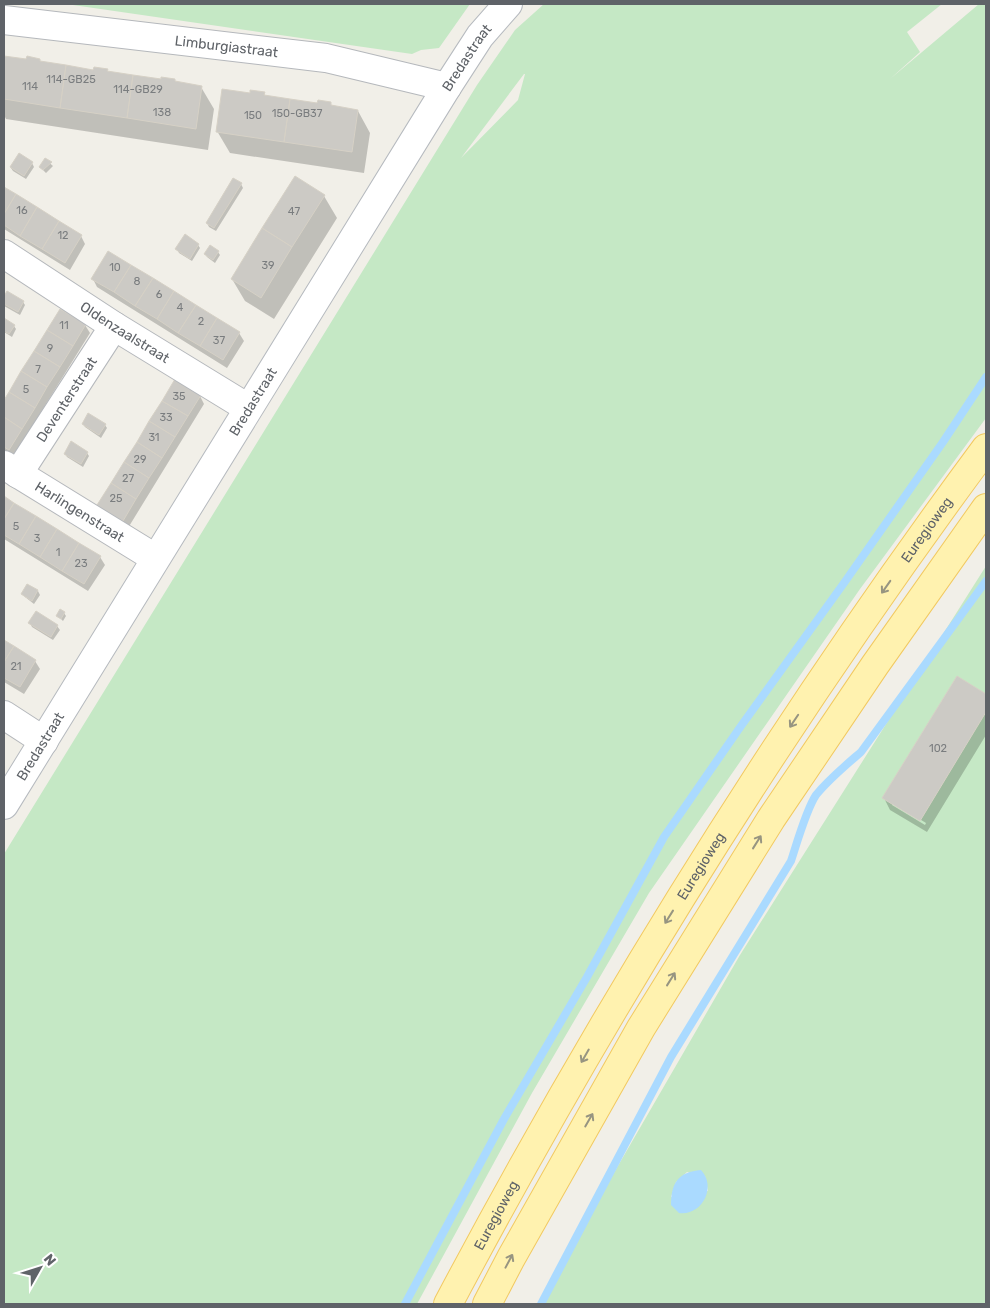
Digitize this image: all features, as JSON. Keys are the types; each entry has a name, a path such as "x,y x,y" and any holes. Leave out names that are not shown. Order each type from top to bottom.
{"main road":[{"name":"Euregioweg","path":"448,1304 573,1077 654,941 744,797 847,642 986,448"},
{"path":"486,1304 641,1028 771,819 875,665 986,508"}],"street":[{"name":"Bredastraat","path":"4,805 447,88 480,36 508,4"},
{"name":"Limburgiastraat","path":"4,20 326,58 447,88"},
{"name":"Oldenzaalstraat","path":"4,254 114,326 248,408"},
{"name":"Deventerstraat","path":"11,470 114,326"},
{"name":"Harlingenstraat","path":"11,470 156,558"},
{"path":"4,715 44,740"}],"green space":[{"path":"66,4 470,4 439,48 421,50 412,54"},
{"path":"544,4 942,4 907,32 920,52 890,79 979,4 986,4 986,418 860,589 649,893 532,1093 417,1304 4,1304 4,854 477,85 515,30","holes":["525,74 518,100 461,158"]},
{"path":"986,566 986,1304 538,1304 740,955","holes":["687,1172 705,1176 708,1191 671,1197 676,1182"]}],"water":[{"path":"701,1170 708,1184 705,1199 694,1210 687,1213 679,1213 671,1205 674,1185 681,1176"}],"building":[{"path":"4,56 26,59 27,56 40,59 40,61 66,65 60,108 4,99"},
{"path":"66,65 93,70 94,67 108,69 107,71 133,75 127,118 60,108"},
{"path":"133,75 175,79 175,81 202,86 196,129 127,118"},
{"path":"222,89 250,93 250,90 265,92 264,95 290,99 284,142 216,132"},
{"path":"290,99 317,103 318,100 331,102 331,105 358,110 352,152 284,142"},
{"path":"19,153 33,162 24,176 10,167"},
{"path":"45,158 52,162 43,170 39,167"},
{"path":"295,176 325,195 292,247 262,228"},
{"path":"233,178 242,183 214,228 206,223"},
{"path":"4,187 16,194 4,214"},
{"path":"16,194 37,207 20,236 4,225 4,214"},
{"path":"37,207 59,221 42,249 20,236"},
{"path":"59,221 82,235 65,263 42,249"},
{"path":"262,228 292,247 261,298 231,279"},
{"path":"185,234 199,244 190,259 175,249"},
{"path":"210,245 219,251 213,260 204,254"},
{"path":"108,251 131,265 114,292 91,279"},
{"path":"131,265 153,278 135,306 114,292"},
{"path":"153,278 174,291 157,319 135,306"},
{"path":"7,291 24,301 18,312 4,304 4,296"},
{"path":"174,291 196,305 178,333 157,319"},
{"path":"196,305 217,318 200,346 178,333"},
{"path":"60,309 86,324 73,346 47,330"},
{"path":"4,318 15,325 9,334 4,331"},
{"path":"217,318 240,332 223,360 200,346"},
{"path":"47,330 73,346 60,367 34,351"},
{"path":"34,351 60,367 47,387 21,371"},
{"path":"21,371 47,387 35,408 9,392"},
{"path":"175,379 201,395 188,416 162,401"},
{"path":"9,392 35,408 22,429 4,417 4,400"},
{"path":"162,401 188,416 175,437 149,421"},
{"path":"88,413 106,424 99,435 82,424"},
{"path":"4,417 22,429 9,450 4,447"},
{"path":"149,421 175,437 162,458 137,442"},
{"path":"71,441 88,452 81,464 64,454"},
{"path":"137,442 162,458 149,478 124,462"},
{"path":"124,462 149,478 136,499 111,483"},
{"path":"111,483 136,499 123,521 97,505"},
{"path":"4,496 14,503 4,519"},
{"path":"14,503 36,516 19,544 4,535 4,519"},
{"path":"36,516 57,529 40,557 19,544"},
{"path":"57,529 79,543 62,571 40,557"},
{"path":"79,543 101,556 84,584 62,571"},
{"path":"27,584 38,590 32,601 21,594"},
{"path":"60,609 65,612 61,619 56,616"},
{"path":"36,611 58,625 51,637 28,623"},
{"path":"4,640 14,646 4,662"},
{"path":"14,646 36,660 20,687 4,678 4,662"},
{"path":"957,676 986,694 986,712 920,821 882,798"}],"waterway":[{"path":"405,1304 504,1119 587,977 664,837 943,442 986,377"},
{"path":"541,1304 671,1057 791,861 812,801 832,778 861,752 986,581"}]}
